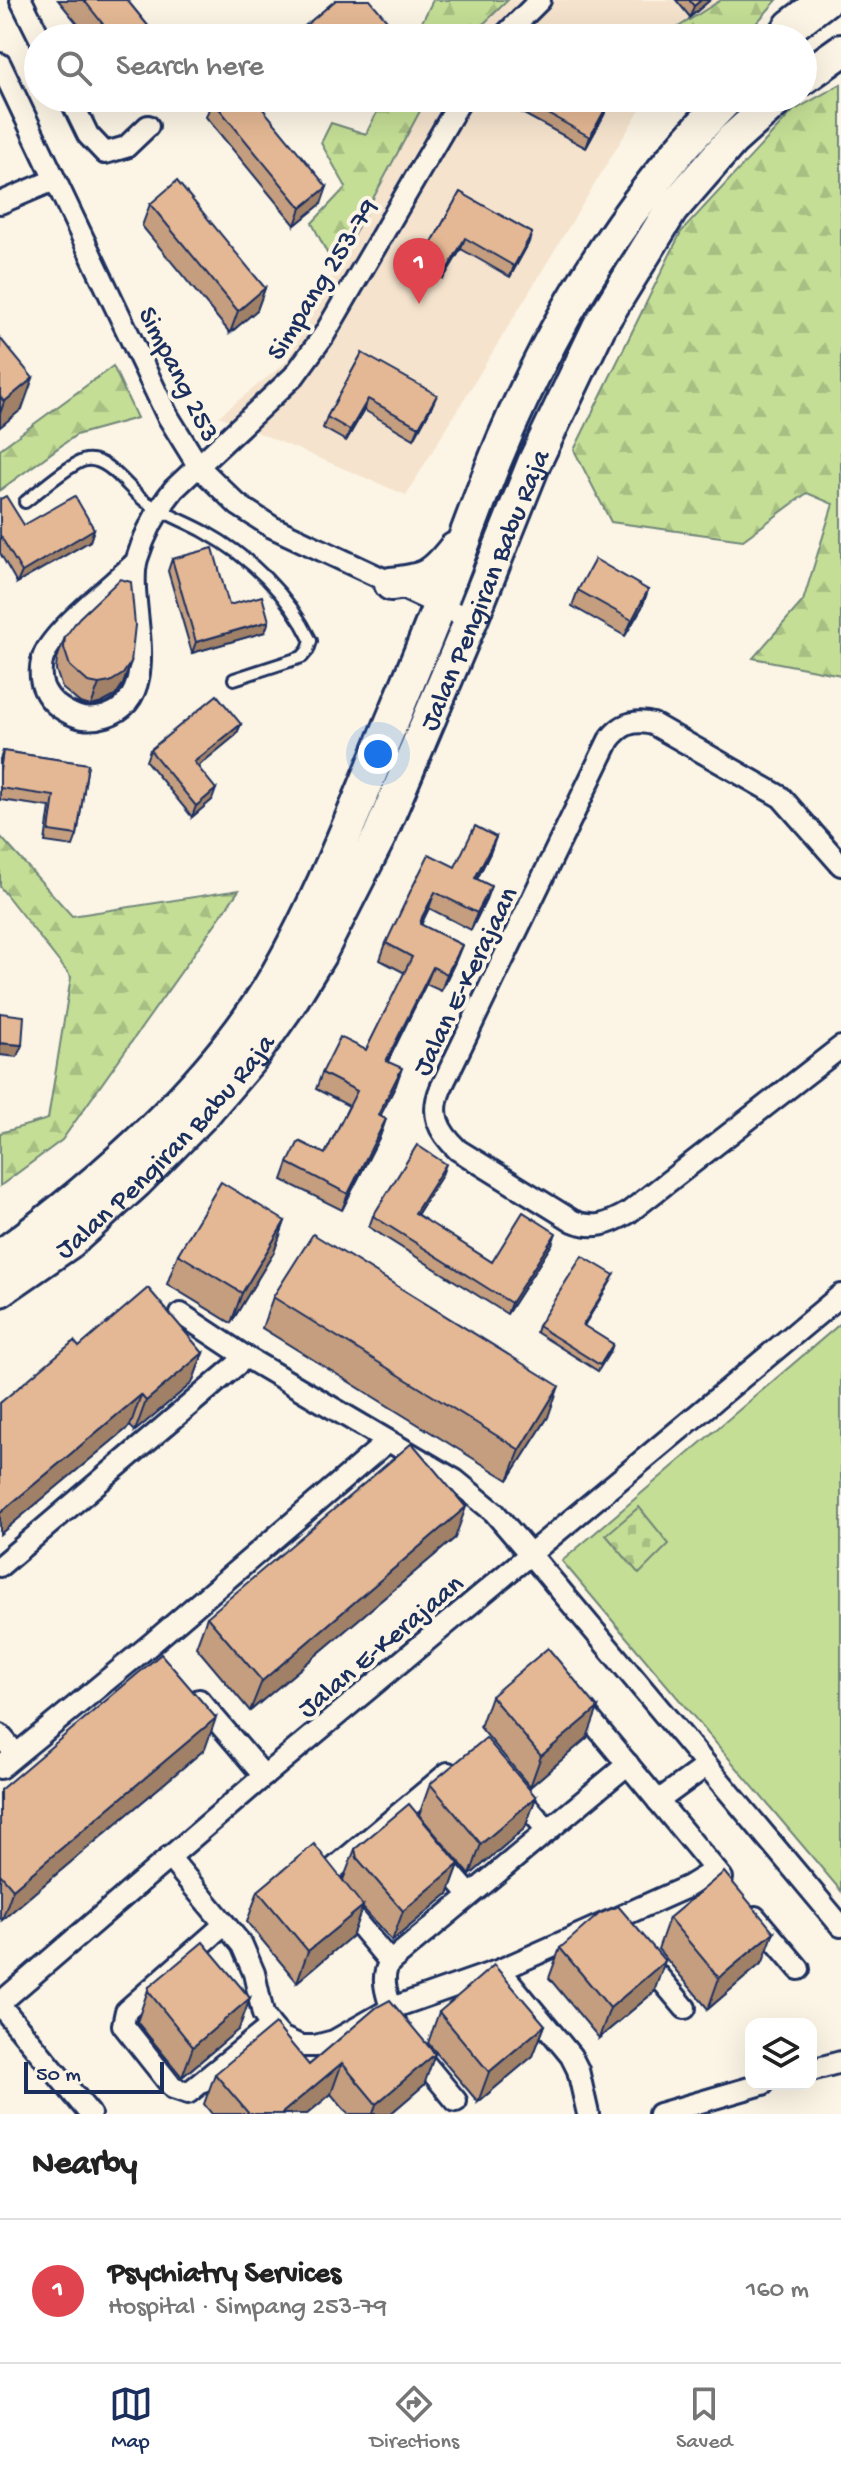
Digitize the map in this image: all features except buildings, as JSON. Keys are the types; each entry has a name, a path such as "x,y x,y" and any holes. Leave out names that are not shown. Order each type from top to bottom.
{"main road":[{"path":"794,24 825,0"},
{"path":"817,25 841,7"},
{"path":"817,67 841,51"},
{"path":"817,73 841,63"},
{"name":"Jalan Pengiran Babu Raja","path":"0,1257 56,1216 113,1167 215,1061 249,1019 277,974 350,824 496,458 571,305 610,239 672,156 714,112"},
{"name":"Jalan Pengiran Babu Raja","path":"0,1290 71,1241 136,1182 204,1113 251,1058 289,1004 319,955 379,837 534,463 599,327 671,210 732,140 763,112"},
{"path":"391,584 427,578 443,564 467,533"}],"street":[{"path":"21,0 33,24"},
{"path":"516,24 540,0"},
{"name":"Simpang 253","path":"0,64 167,415 199,467 238,505 272,527 471,620"},
{"path":"77,112 88,135 105,153 126,147 148,126"},
{"name":"Simpang 253-79","path":"157,510 174,489 294,376 324,335 454,112"},
{"path":"0,203 54,180"},
{"path":"136,562 66,628 44,655 41,667 44,690 65,712 96,719 113,714 134,692 140,665 136,562 157,510"},
{"name":"Jalan E-Kerajaan","path":"841,865 781,797 653,724 639,720 629,723 609,740 441,1088 435,1110 439,1128 458,1150 573,1221 583,1226 603,1225 628,1213 841,1047"},
{"name":"Jalan E-Kerajaan","path":"90,2114 0,2004 264,1776 841,1295"},
{"path":"181,1314 246,1357 476,1495 530,1554 841,1926"},
{"path":"0,1566 246,1357"},
{"path":"0,1768 156,1650 388,1441"},
{"path":"182,1680 264,1776"},
{"path":"564,1688 799,1969"},
{"path":"0,1735 16,1754"},
{"path":"390,1962 335,1896 330,1877 339,1864 410,1825 462,1761"},
{"path":"456,2101 402,2034 392,2008 384,1970 628,1764"},
{"path":"658,1801 706,1766"},
{"path":"497,1771 548,1831"},
{"path":"410,1825 470,1895"},
{"path":"169,1857 242,1945 258,1985 263,2014 271,2026 290,2042 301,2046 334,2041 392,2008 620,1932 715,1870"},
{"path":"225,1924 126,2011 123,2025 173,2088 188,2093 271,2026"},
{"path":"620,1932 685,2008"},
{"path":"500,1970 571,2056 578,2070 588,2114"},
{"path":"817,2068 841,2062"},
{"path":"659,2114 745,2089"}],"lane":[{"path":"25,502 82,460 97,461 157,510 205,532 248,559 300,617 311,641 302,657 234,679"}],"shaded area":[{"path":"508,0 721,0 683,24 483,24"},
{"path":"420,112 639,112 406,495 219,416 286,362"}],"green space":[{"path":"433,0 508,0 483,24 421,24"},
{"path":"721,0 777,0 756,24 683,24"},
{"path":"841,84 841,675 753,658 803,601 833,504 807,493 743,540 611,522 574,450 681,232 792,112 817,112 817,98"},
{"path":"377,112 419,112 347,247 327,253 312,223 346,187 321,143 331,123 366,134"},
{"path":"113,366 137,418 76,435 0,490 0,449"},
{"path":"0,836 72,916 239,890 62,1140 0,1186 0,1133 48,1119 71,977 0,887"},
{"path":"841,1323 841,1891 562,1561"},
{"path":"639,1507 669,1544 639,1574 606,1535"}],"place":[{"name":"Psychiatry Services","path":"419,304"}]}
